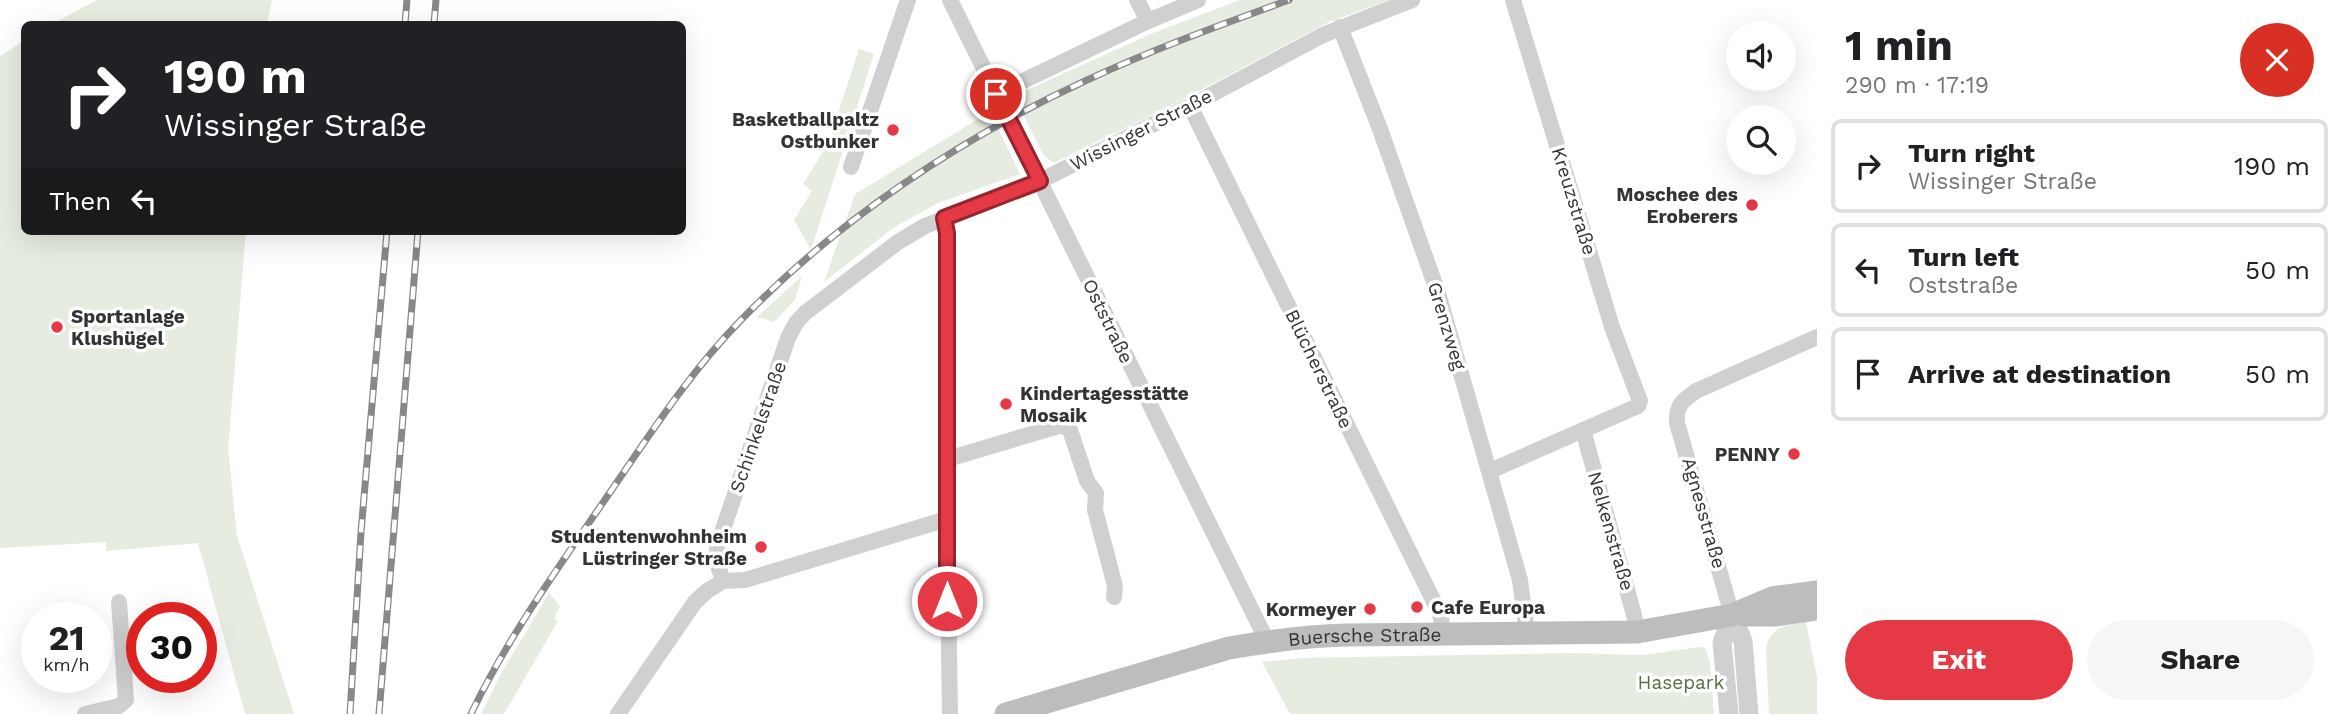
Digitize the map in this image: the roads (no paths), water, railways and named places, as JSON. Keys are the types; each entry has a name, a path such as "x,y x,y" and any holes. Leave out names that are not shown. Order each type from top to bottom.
{"main road":[{"path":"1732,615 1772,598 1817,592"},
{"path":"1732,615 1775,615 1817,609"},
{"name":"Buersche Straße","path":"1006,714 1229,648 1267,641 1309,636 1637,632 1732,615"}],"street":[{"path":"851,167 908,0"},
{"name":"Oststraße","path":"950,0 1267,641"},
{"path":"1137,0 1148,21"},
{"path":"996,94 1198,0"},
{"name":"Wissinger Straße","path":"805,313 898,242 925,226 1040,181 1340,27 1412,0"},
{"name":"Kreuzstraße","path":"1513,0 1612,327 1640,401 1638,406 1583,430"},
{"name":"Grenzweg","path":"1340,27 1429,267 1520,580 1527,633"},
{"name":"Blücherstraße","path":"1190,106 1440,614 1444,633"},
{"path":"944,218 947,233 950,714"},
{"name":"Schinkelstraße","path":"723,581 716,559 716,547 788,338 805,313"},
{"name":"Agnesstraße","path":"1732,615 1677,423 1677,411 1684,399 1696,391 1817,337"},
{"path":"948,459 1062,425 1070,430 1087,481 1096,493 1095,510 1115,586 1114,597"},
{"path":"1490,471 1583,430"},
{"name":"Nelkenstraße","path":"1583,430 1637,632"},
{"path":"618,714 695,602 706,591 723,581 746,580 947,519"},
{"path":"85,714 119,706 126,700 119,601"},
{"path":"1729,714 1722,643 1732,615"},
{"path":"1732,615 1743,641 1749,714"}],"railway":[{"path":"405,21 407,0"},
{"path":"434,21 436,0"},
{"path":"471,714 532,606 651,433 721,341 778,283 859,216 902,185 992,129 1038,104 1135,59 1289,0"},
{"path":"350,714 361,532 387,235"},
{"path":"379,714 418,235"}],"place":[{"name":"Basketballpaltz Ostbunker","path":"893,130"},
{"name":"Moschee des Eroberers","path":"1752,205"},
{"name":"Sportanlage Klushügel","path":"57,327"},
{"name":"Kindertagesstätte Mosaik","path":"1006,404"},
{"name":"PENNY","path":"1794,454"},
{"name":"Studentenwohnheim Lüstringer Straße","path":"761,547"},
{"name":"Cafe Europa","path":"1417,607"},
{"name":"Kormeyer","path":"1370,609"}],"park label":[{"name":"Hasepark","path":"1681,682"}]}
